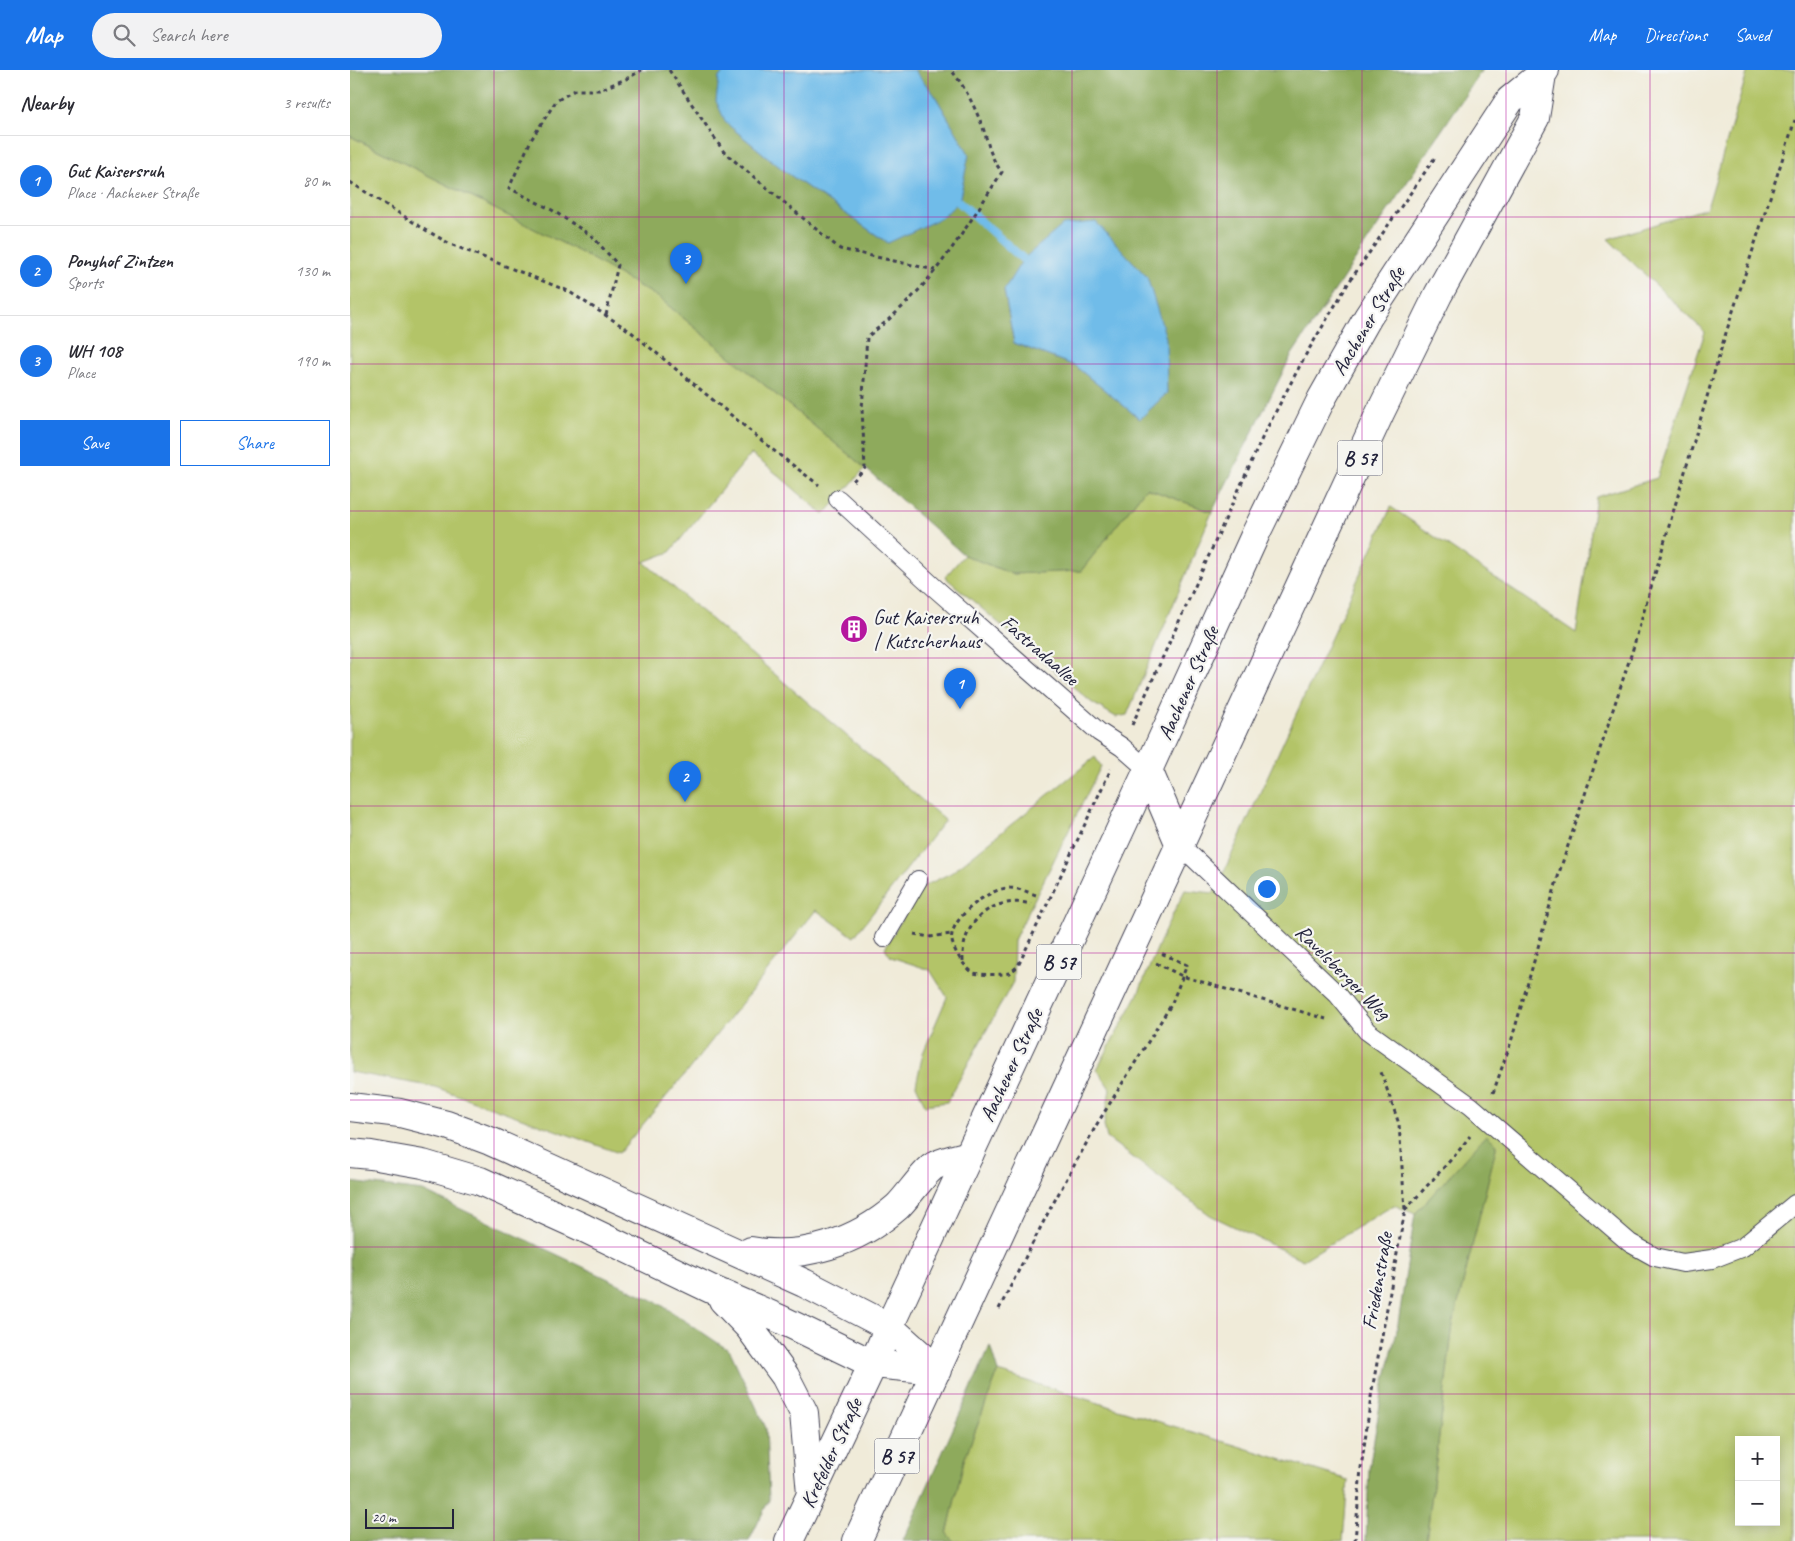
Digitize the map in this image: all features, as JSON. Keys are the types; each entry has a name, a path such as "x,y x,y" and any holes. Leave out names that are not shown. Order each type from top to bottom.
{"main road":[{"name":"Aachener Straße","path":"889,1327 1256,533 1321,400 1368,316 1510,100 1543,72"},
{"name":"Aachener Straße","path":"937,1370 1393,388 1438,295 1535,118 1543,72"},
{"path":"1148,770 1180,845"},
{"path":"350,1107 400,1112 447,1125 490,1141 804,1283 889,1327 937,1370"},
{"path":"350,1153 423,1164 480,1182 584,1228 873,1364 937,1370"},
{"path":"724,1246 756,1252 786,1254 812,1251 834,1244 871,1228 898,1206 934,1165 969,1155"},
{"path":"713,1290 754,1334 785,1376 804,1412 811,1494"},
{"name":"Krefelder Straße","path":"789,1541 889,1327"},
{"name":"B 57","path":"857,1541 937,1370"}],"lane":[{"name":"Fastradaallee","path":"838,498 1099,732 1122,747 1148,770"},
{"name":"Ravelsberger Weg","path":"1180,845 1338,995 1367,1031 1471,1106 1630,1244 1654,1257 1682,1263 1712,1259 1743,1247 1795,1204"},
{"path":"889,930 918,880"}],"path":[{"path":"606,315 618,265 593,237 552,210 509,188 531,140 556,101 575,90 599,90 642,70"},
{"path":"669,70 724,152 840,248 936,270"},
{"path":"350,182 450,244 568,291 606,315 630,331 778,454 838,498 865,468 862,409 867,337 900,310 936,270 960,238 1002,172 993,160 982,126 964,86 951,70"},
{"path":"1405,1210 1456,1153 1484,1118 1511,1042 1560,870 1632,652 1724,339 1795,120"},
{"path":"1036,895 1018,888 1007,887 982,897 961,915 952,934 953,948 974,973 993,975 1009,973 1018,966 1122,747"},
{"path":"962,961 964,940 974,922 984,913 992,907 1006,903 1018,901 1031,904"},
{"path":"889,930 929,937 952,934"},
{"path":"995,1318 1050,1209 1097,1124 1171,1005 1187,965 1160,952"},
{"path":"1153,962 1182,976 1367,1031"},
{"name":"Friedenstraße","path":"1355,1541 1361,1468 1371,1400 1405,1210 1399,1124 1367,1031"}],"green space":[{"path":"350,70 727,70 719,77 726,123 787,173 888,243 959,202 968,154 934,94 914,70 1482,70 1291,356 1212,512 1146,488 1081,571 1012,574 964,555 865,468 658,297 580,252 350,136","holes":["1004,290 1140,419 1075,366 1014,343"]},
{"path":"1748,70 1795,70 1795,1541 1426,1541 1453,1324 1497,1144 1448,1178 1415,1214 1394,1205 1303,1260 1210,1215 1107,1138 1104,1125 1110,1089 1097,1069 1137,996 1165,930 1185,890 1214,893 1391,507 1576,633 1596,497 1657,478 1705,332 1608,239 1707,208"},
{"path":"350,136 580,252 658,297 865,468 824,515 751,454 670,552 644,562 945,820 854,937 816,910 686,1073 619,1153 435,1087 350,1072"},
{"path":"1146,488 1212,512 1127,715 1116,717 1091,702 945,577 964,555 1012,574 1081,571"},
{"path":"1095,757 1101,766 1014,940 1013,982 947,1102 925,1105 916,1085 923,1053 947,997 930,970 891,957 885,948 920,888 951,873"},
{"path":"1486,1135 1497,1144 1453,1324 1426,1541 1366,1541 1369,1469 1382,1393 1397,1330 1415,1214"},
{"path":"350,1182 423,1191 657,1302 730,1351 766,1428 769,1500 749,1541 350,1541"},
{"path":"990,1346 998,1372 964,1460 947,1534 954,1541 903,1541"},
{"path":"998,1372 1348,1480 1343,1541 954,1541 947,1534 964,1460"}],"water":[{"path":"727,70 914,70 934,94 969,154 959,202 941,218 888,243 787,173 726,123 716,101 719,77"},
{"path":"1096,222 1147,277 1166,338 1167,393 1140,419 1075,366 1014,343 1004,290 1023,259 1063,225"}],"waterway":[{"path":"959,202 1023,259"}],"place":[{"name":"WH 108","path":"686,284"},
{"name":"Gut Kaisersruh | Kutscherhaus","path":"854,629"},
{"name":"Gut Kaisersruh","path":"960,709"},
{"name":"Ponyhof Zintzen","path":"685,802"}]}
